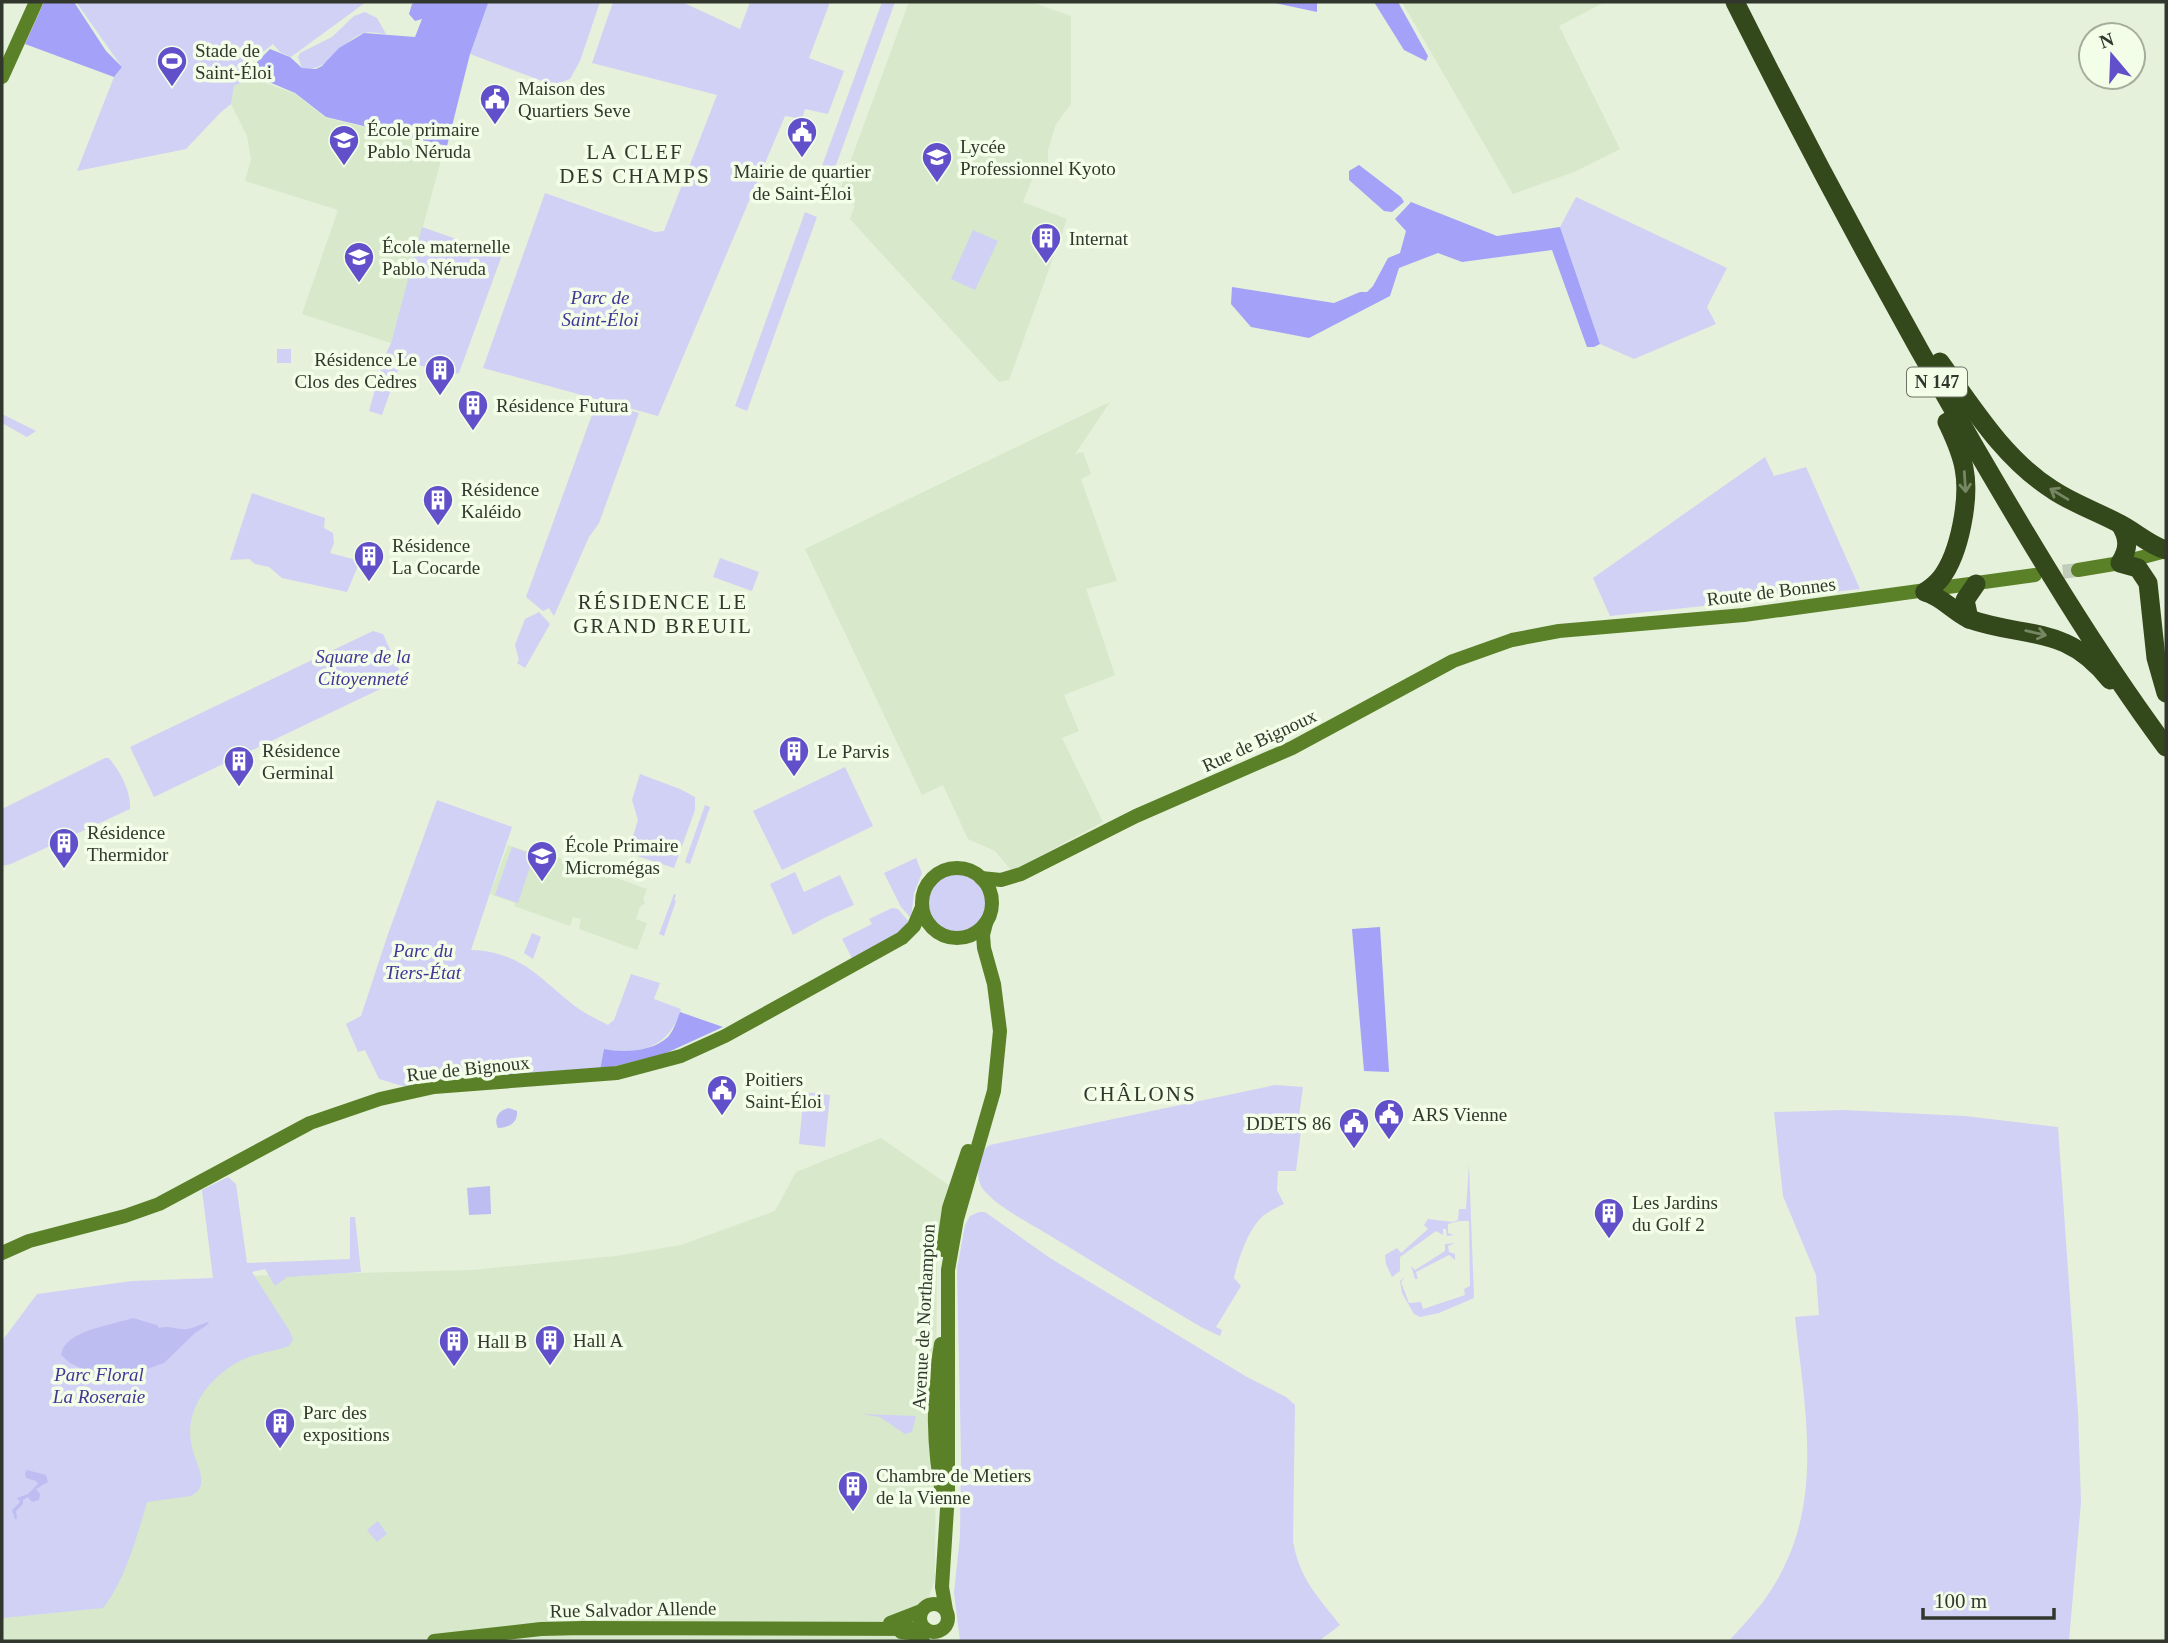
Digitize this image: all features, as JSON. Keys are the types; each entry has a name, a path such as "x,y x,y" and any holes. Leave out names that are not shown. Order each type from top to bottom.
{"highway":[{"name":"N 147","path":"1735,2 1790,111 2043,562 2165,737"},
{"name":"N 147","path":"1749,2 1935,367"},
{"path":"1935,367 2026,470 2077,505 2120,524 2166,551 2155,569 2152,609"},
{"path":"1935,367 1930,383 1958,444 1966,490 1964,515 1951,561 1942,577 1925,592 1941,599 1969,619 2046,635 2083,653 2102,670 2151,736 2165,737"},
{"path":"2120,524 2128,542 2120,563 2133,565 2143,573 2148,583 2156,658 2166,693"},
{"path":"1951,561 1959,578 1972,585 1965,600 1969,619"}],"street":[{"path":"2,77 36,2"},
{"path":"2078,570 2166,551"},
{"name":"Route de Bonnes","path":"1512,640 1559,631 1744,615 2035,575"},
{"name":"Rue de Bignoux","path":"981,878 1001,880 1021,874 1136,816 1292,748 1453,661 1512,640"},
{"path":"960,869 981,878 990,892 988,917 972,935 947,936 927,922 922,896 927,885 942,872 960,869"},
{"name":"Rue de Bignoux","path":"988,917 1004,889 1021,874"},
{"name":"Rue de Bignoux","path":"2,1253 29,1241 150,1207 191,1189 310,1123 380,1099 434,1087 617,1073 672,1060 707,1045 909,933 922,907"},
{"name":"Avenue de Northampton","path":"947,1527 936,1462 942,1408 949,1261 957,1219 987,1118 996,1075 1000,1031 994,984 984,948 983,932 988,917"},
{"name":"Rue de Bignoux","path":"860,962 916,935 947,936"},
{"name":"Avenue de Northampton","path":"947,936 976,952 994,984"},
{"name":"Avenue de Northampton","path":"942,1408 948,1493 943,1567 946,1610"},
{"name":"Avenue de Northampton","path":"925,1608 943,1567"},
{"path":"938,1604 946,1610 949,1618 944,1634 938,1632 926,1636 920,1619 925,1608 938,1604"},
{"name":"Rue Salvador Allende","path":"434,1641 550,1629 833,1628 892,1623 925,1608"},
{"name":"Rue Salvador Allende","path":"833,1628 926,1636"}],"shaded area":[{"path":"44,2 74,2 106,51 122,67 114,77 25,44"},
{"name":"Lycée Professionnel Kyoto","path":"909,2 1031,2 1071,16 1071,104 1056,124 1048,150 1048,169 1037,167 1023,202 1067,219 1009,380 999,382 850,219 855,205 837,198"},
{"path":"1270,2 1317,2 1317,12"},
{"path":"1374,2 1398,2 1428,56 1426,61 1404,50"},
{"path":"1402,2 1605,2 1559,26 1620,149 1574,172 1513,194"},
{"path":"488,3 470,54 447,146 326,117 295,93 255,76 257,62 270,49 290,57 302,68 316,69 339,48 364,33 415,37 422,19 415,21 409,14 412,4"},
{"name":"École primaire Pablo Néruda","path":"253,78 295,94 326,118 445,146 391,343 302,314 338,210 245,181 251,159 247,136 231,104 234,86"},
{"path":"1359,165 1404,202 1392,212 1384,211 1349,180 1349,171"},
{"path":"1411,202 1497,236 1560,227 1600,344 1587,347 1552,250 1462,262 1438,253 1399,268 1390,296 1309,338 1251,327 1231,304 1232,287 1334,303 1360,292 1367,292 1388,258 1400,253 1406,231 1395,219"},
{"path":"1110,402 1075,454 1083,452 1091,474 1081,479 1117,581 1086,589 1115,675 1064,695 1079,731 1062,738 1103,822 1012,871 995,851 968,839 943,785 922,795 805,549"},
{"path":"508,845 535,854 533,860 536,862 540,851 647,889 643,899 645,903 640,907 636,919 647,923 637,950 579,929 581,919 573,917 570,926 514,906 515,903 490,894"},
{"path":"1380,927 1389,1072 1364,1071 1352,929"},
{"path":"680,1012 723,1027 664,1054 600,1070 604,1049 628,1051 654,1046 668,1037"},
{"path":"509,1108 517,1111 516,1119 509,1126 498,1128 498,1115"},
{"path":"881,1138 950,1186 937,1239 935,1580 912,1641 2,1641 2,1408 241,1276 472,1270 616,1256 681,1245 775,1211 796,1172"},
{"path":"490,1186 491,1214 469,1215 467,1188"},
{"path":"133,1318 159,1328 187,1329 209,1322 164,1363 144,1370 132,1378 107,1381 70,1363 61,1355 64,1347 80,1334"},
{"path":"27,1470 46,1475 48,1482 36,1489 40,1494 39,1500 32,1502 28,1497 23,1500 23,1504 16,1511 15,1519 12,1510 20,1502 17,1498 28,1494 38,1484 26,1478"}],"green space":[{"name":"Stade de Saint-Éloi","path":"76,2 366,2 291,57 280,52 273,44 242,68 253,78 234,86 231,104 186,149 77,171 114,77 122,67"},
{"path":"486,2 600,2 580,61 570,79 553,85 470,54"},
{"name":"Parc de Saint-Éloi","path":"613,2 682,2 740,29 750,2 830,2 809,58 844,71 828,114 805,109 802,119 785,116 658,416 483,368 545,193 655,232 664,231 717,95 592,63"},
{"path":"882,2 895,2 827,190 815,185"},
{"path":"365,12 377,18 386,34 364,33 348,42 320,66 302,68 298,57 300,53 332,37 354,16"},
{"path":"1576,197 1727,268 1707,307 1716,324 1634,359 1600,344 1560,227"},
{"path":"805,212 817,217 747,411 735,406"},
{"path":"422,227 502,255 459,373 401,361 382,415 369,411 391,343"},
{"path":"973,230 998,241 975,290 951,279"},
{"path":"277,349 291,349 291,363 277,363"},
{"path":"597,401 639,413 599,523 589,537 554,616 549,608 543,611 526,597"},
{"path":"2,414 36,431 27,437 2,423"},
{"path":"1765,457 1774,476 1806,467 1860,589 1610,616 1593,578"},
{"path":"252,493 325,518 324,528 333,533 334,543 330,553 360,561 347,592 282,578 269,567 255,564 249,559 230,560"},
{"path":"720,558 759,572 752,591 713,577"},
{"path":"539,612 550,624 525,668 517,663 519,660 515,645 525,619"},
{"name":"Square de la Citoyenneté","path":"373,631 383,634 400,672 397,681 154,797 130,747"},
{"path":"109,758 124,782 130,809 2,866 2,809"},
{"path":"845,767 873,826 782,870 753,811"},
{"path":"640,774 695,797 695,810 674,868 628,853 638,820 632,800"},
{"name":"Parc du Tiers-État","path":"437,800 512,827 471,950 505,956 518,962 579,1009 608,1025 614,1020 631,974 660,983 654,999 681,1009 676,1022 661,1040 652,1046 630,1051 604,1049 600,1070 406,1087 379,1079 365,1050 358,1052 346,1024 361,1016"},
{"path":"705,805 710,807 690,864 685,862"},
{"path":"512,847 534,855 518,903 495,895"},
{"path":"916,858 922,873 914,893 911,918 901,907 884,873"},
{"path":"795,872 804,892 840,875 854,905 793,935 770,884"},
{"path":"956,874 973,879 981,887 986,904 981,921 973,929 956,934 939,929 931,921 926,904 931,887 939,879"},
{"path":"674,894 676,901 664,936 659,934"},
{"path":"892,908 898,909 909,922 899,934 852,958 842,939 872,924 869,919"},
{"path":"532,933 541,937 533,959 524,953"},
{"path":"1275,1085 1303,1087 1297,1130 1301,1131 1296,1171 1278,1171 1277,1190 1284,1204 1264,1215 1249,1235 1234,1278 1241,1286 1216,1327 1222,1330 1220,1336 1014,1214 989,1196 980,1184 980,1159 990,1145"},
{"path":"804,1092 830,1095 825,1147 799,1144"},
{"path":"1843,1110 1965,1116 2058,1127 2078,1413 2081,1502 2069,1641 1729,1641 1763,1602 1786,1563 1798,1530 1805,1496 1806,1425 1795,1317 1819,1315 1816,1275 1783,1196 1774,1112"},
{"path":"1469,1164 1474,1298 1439,1313 1420,1317 1414,1314 1402,1293 1400,1281 1405,1277 1401,1282 1409,1303 1421,1302 1423,1309 1465,1295 1464,1289 1470,1286 1469,1221 1448,1224 1448,1233 1454,1235 1447,1236 1446,1229 1443,1229 1443,1235 1436,1231 1400,1257 1400,1271 1392,1277 1385,1255 1397,1248 1401,1253 1428,1229 1424,1225 1428,1219 1453,1222 1458,1220 1459,1209 1466,1209"},
{"name":"Parc Floral La Roseraie","path":"228,1177 236,1184 247,1263 350,1259 350,1217 355,1217 361,1272 287,1277 275,1286 265,1269 252,1272 293,1339 289,1346 238,1362 217,1377 200,1397 191,1421 190,1434 201,1475 199,1490 191,1496 147,1502 124,1572 103,1608 3,1618 2,1341 37,1294 132,1281 213,1278 202,1190"},
{"path":"985,1212 1050,1258 1247,1377 1286,1397 1295,1405 1293,1541 1305,1576 1340,1625 1319,1641 960,1641 954,1593 960,1536 961,1454 957,1269 965,1225 970,1216"},
{"path":"1455,1243 1448,1246 1449,1252 1455,1254 1455,1260 1449,1255 1416,1272 1418,1279 1415,1279 1411,1266 1415,1270 1445,1251 1445,1244"},
{"path":"860,1414 916,1416 912,1432 905,1434 880,1417"},
{"path":"378,1521 387,1534 377,1542 367,1530"}],"tunnel":[{"path":"2042,574 2078,570"}],"place":[{"name":"Stade de Saint-Éloi","path":"172,88"},
{"name":"Maison des Quartiers Seve","path":"495,126"},
{"name":"Mairie de quartier de Saint-Éloi","path":"802,159"},
{"name":"École primaire Pablo Néruda","path":"344,167"},
{"name":"Lycée Professionnel Kyoto","path":"937,184"},
{"name":"Internat","path":"1046,265"},
{"name":"École maternelle Pablo Néruda","path":"359,284"},
{"name":"Résidence Le Clos des Cèdres","path":"440,397"},
{"name":"Résidence Futura","path":"473,432"},
{"name":"Résidence Kaléido","path":"438,527"},
{"name":"Résidence La Cocarde","path":"369,583"},
{"name":"Le Parvis","path":"794,778"},
{"name":"Résidence Germinal","path":"239,788"},
{"name":"Résidence Thermidor","path":"64,870"},
{"name":"École Primaire Micromégas","path":"542,883"},
{"name":"Poitiers Saint-Éloi","path":"722,1117"},
{"name":"ARS Vienne","path":"1389,1141"},
{"name":"DDETS 86","path":"1354,1150"},
{"name":"Les Jardins du Golf 2","path":"1609,1240"},
{"name":"Hall A","path":"550,1367"},
{"name":"Hall B","path":"454,1368"},
{"name":"Parc des expositions","path":"280,1450"},
{"name":"Chambre de Metiers de la Vienne","path":"853,1513"}],"district":[{"name":"LA CLEF DES CHAMPS","path":"635,164"},
{"name":"RÉSIDENCE LE GRAND BREUIL","path":"663,614"},
{"name":"CHÂLONS","path":"1140,1094"}]}
